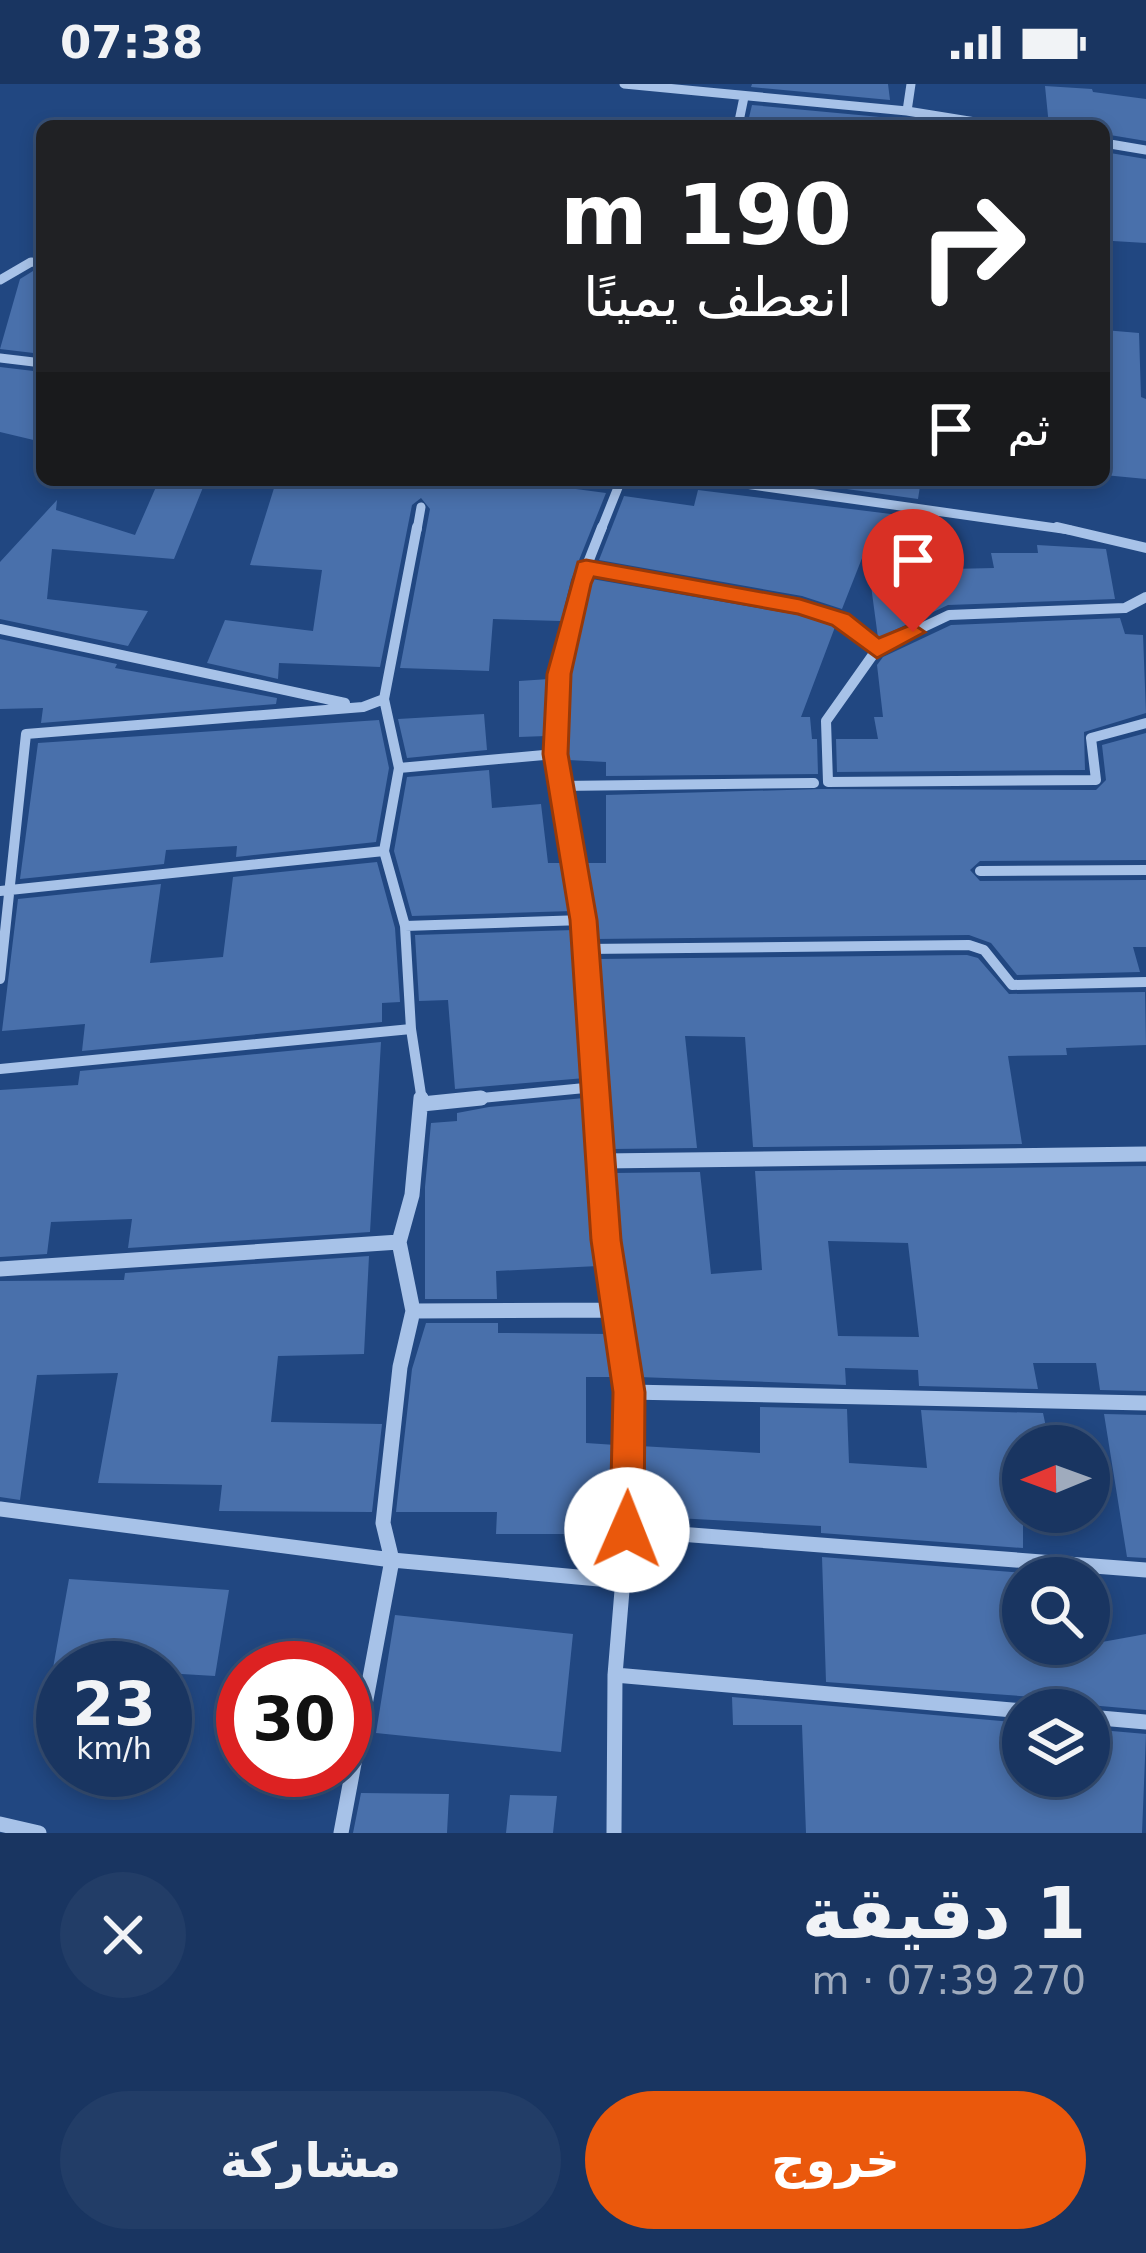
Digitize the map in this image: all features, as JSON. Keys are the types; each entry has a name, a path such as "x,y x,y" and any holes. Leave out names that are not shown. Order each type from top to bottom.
{"street":[{"path":"624,84 963,120"},
{"path":"736,84 738,120"},
{"path":"907,111 911,84"},
{"path":"1110,144 1146,150"},
{"path":"0,280 36,261"},
{"path":"0,358 36,362"},
{"path":"614,1833 615,1675 627,1530 629,1392 606,1240 583,920 555,754 559,674 586,568 619,486"},
{"path":"763,486 1036,522 1146,548"},
{"path":"341,1833 392,1560 383,1523 400,1367 413,1311 399,1242 412,1195 422,1104 411,1029 405,926 384,851 399,768 384,698 421,507"},
{"path":"586,568 800,607 841,620 877,649"},
{"path":"1146,597 1125,608 949,615 877,649 826,721 828,782 1096,781 1091,738 1146,723"},
{"path":"0,629 362,706"},
{"path":"0,980 26,734 362,706 384,698"},
{"path":"399,768 555,754"},
{"path":"560,786 814,783"},
{"path":"6,891 384,851"},
{"path":"980,871 1146,870"},
{"path":"405,926 583,920"},
{"path":"585,949 969,945 984,950 1012,985 1146,982"},
{"path":"0,1069 411,1029"},
{"path":"422,1104 595,1088"},
{"path":"602,1161 1146,1154"},
{"path":"0,1269 399,1242"},
{"path":"413,1311 619,1310"},
{"path":"629,1392 1146,1402"},
{"path":"0,1509 392,1560 621,1581"},
{"path":"627,1530 1146,1570"},
{"path":"615,1675 1002,1709"},
{"path":"1110,1719 1146,1722"},
{"path":"0,1824 39,1833"}],"building":[{"path":"888,84 890,100 751,87"},
{"path":"1045,86 1146,99 1146,141 1110,135 1110,120 1048,120"},
{"path":"752,105 891,118 891,120 748,120"},
{"path":"1110,153 1146,159 1146,243 1113,241"},
{"path":"36,271 36,353 0,349 20,279"},
{"path":"1110,331 1139,333 1141,397 1146,399 1146,479 1110,476"},
{"path":"0,367 36,371 36,441 0,432"},
{"path":"156,486 204,486 174,559 52,549 47,599 148,611 128,646 0,619 0,562 57,500 56,510 135,535"},
{"path":"275,486 576,486 606,493 571,580 561,621 493,619 489,671 400,668 430,509 421,498 412,505 380,667 279,663 278,679 207,663 225,620 313,631 322,570 250,565"},
{"path":"825,486 920,486 918,499"},
{"path":"698,490 915,517 908,570 994,568 991,553 1038,553 1037,545 1106,549 1115,599 948,605 878,638 866,548 842,609 802,596 599,560 624,496 694,506"},
{"path":"592,579 798,615 835,627 801,717 810,717 812,739 817,739 818,774 606,776 606,762 568,760 569,678"},
{"path":"1120,618 1125,634 1143,635 1146,713 1084,732 1085,770 837,772 836,739 878,739 874,717 883,717 877,665 883,657 951,625"},
{"path":"0,639 117,664 115,668 277,698 276,704 41,723 43,708 0,709"},
{"path":"549,679 546,736 519,737 519,681"},
{"path":"484,714 487,750 407,758 398,719"},
{"path":"379,720 389,768 376,842 236,857 237,846 166,850 164,864 20,879 38,743"},
{"path":"1146,733 1146,860 980,861 970,870 980,881 1146,880 1146,947 1133,947 1140,972 1017,975 991,943 969,935 594,939 583,863 606,863 606,795 821,789 1096,790 1106,780 1102,745"},
{"path":"489,770 492,808 541,804 548,863 563,863 572,911 412,916 394,851 407,777"},
{"path":"377,862 395,928 400,1002 382,1003 382,1022 82,1051 85,1024 2,1031 18,899 161,884 150,963 223,957 233,877"},
{"path":"574,930 585,1078 455,1089 448,1000 419,1001 415,935"},
{"path":"978,958 1009,994 1145,992 1146,1045 1066,1048 1067,1055 1008,1056 1022,1144 753,1147 745,1037 685,1036 697,1148 612,1149 596,959"},
{"path":"381,1042 370,1232 128,1248 132,1219 51,1222 47,1254 0,1257 0,1090 78,1085 80,1071"},
{"path":"584,1098 598,1266 496,1271 497,1299 425,1299 425,1187 431,1123 457,1121 457,1113 489,1107"},
{"path":"1146,1166 1146,1391 1100,1390 1096,1363 1033,1363 1038,1389 919,1386 918,1370 845,1368 846,1385 639,1377 613,1173 700,1172 711,1274 762,1270 755,1171","holes":["828,1241 908,1243 919,1337 838,1336"]},
{"path":"369,1256 364,1354 278,1356 271,1422 382,1424 372,1512 219,1511 222,1485 98,1483 118,1373 37,1375 20,1500 0,1497 0,1281 124,1280 125,1273"},
{"path":"426,1323 498,1323 498,1333 608,1334 615,1377 586,1377 586,1443 616,1445 615,1515 593,1513 593,1534 496,1534 497,1512 396,1512 412,1369"},
{"path":"760,1407 847,1409 849,1463 927,1468 921,1410 1043,1413 1046,1425 1002,1425 1002,1533 1023,1533 1023,1548 821,1533 821,1526 639,1516 640,1446 760,1453"},
{"path":"1104,1414 1146,1415 1146,1558 1127,1557 1110,1425 1106,1425"},
{"path":"822,1557 1002,1571 1002,1665 1110,1665 1110,1641 1146,1634 1146,1710 1110,1707 1110,1689 1002,1689 1002,1695 826,1682"},
{"path":"69,1579 229,1590 221,1641 216,1641 215,1676 192,1675 192,1641 58,1641"},
{"path":"395,1615 573,1634 561,1752 376,1733"},
{"path":"732,1697 1002,1721 1002,1797 1110,1797 1110,1731 1146,1734 1142,1833 806,1833 802,1725 733,1725"},
{"path":"449,1794 447,1833 353,1833 360,1797"},
{"path":"510,1795 557,1796 553,1833 506,1833"}],"route":[{"path":"627,1530 629,1392 606,1240 583,920 555,754 559,674 580,584 586,568 800,607 841,620 877,649 913,632"}]}
